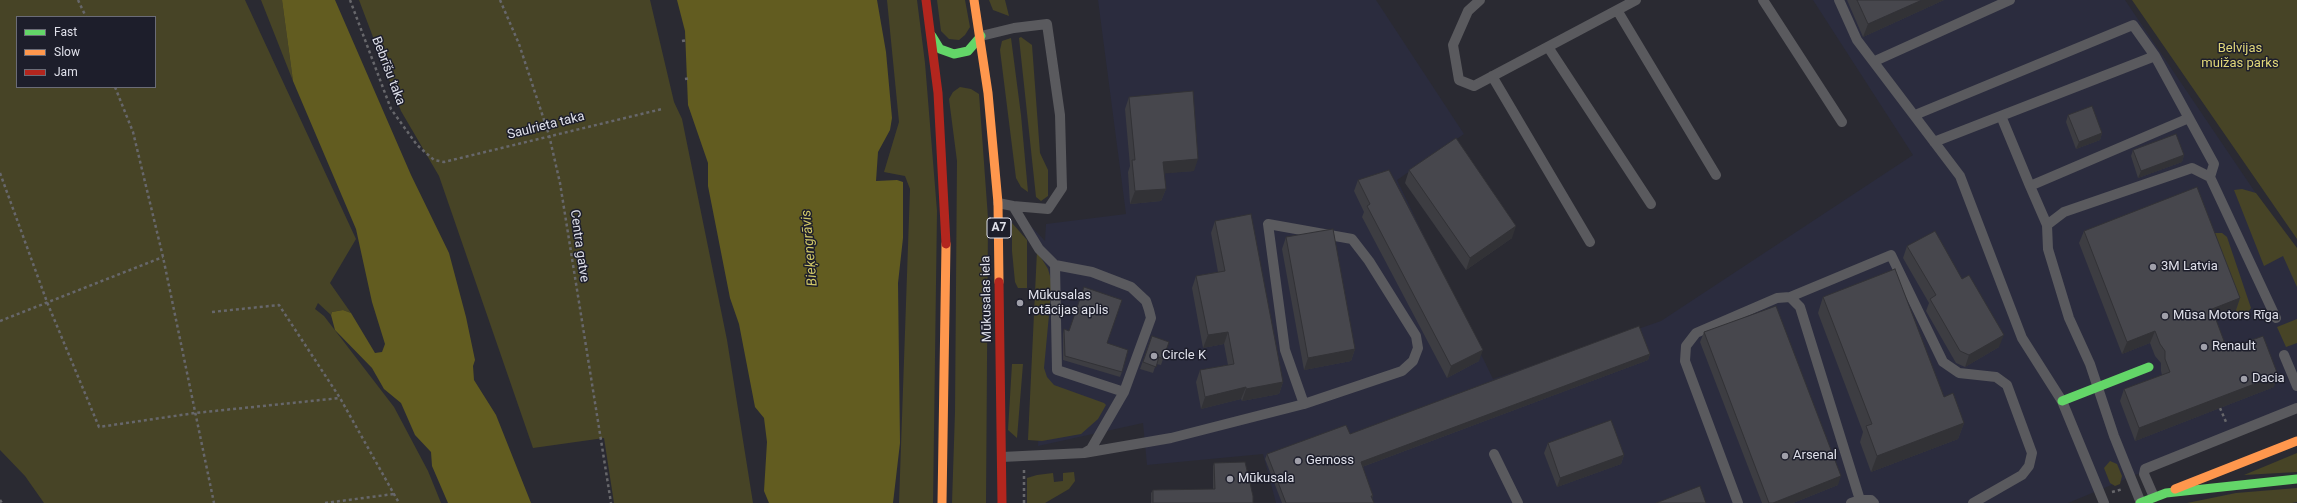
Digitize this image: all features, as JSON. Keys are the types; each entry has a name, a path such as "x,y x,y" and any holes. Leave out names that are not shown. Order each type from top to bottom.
{"main road":[{"path":"926,0 932,36 938,93 946,220 942,503"},
{"name":"Mūkusalas iela","path":"974,0 981,36 998,203 1002,503"},
{"path":"932,36 940,49 954,54 968,51 981,36"},
{"path":"2062,401 2149,367"},
{"path":"2141,503 2297,441"},
{"path":"2166,493 2297,479"}],"lane":[{"path":"1480,0 1468,11 1453,45 1459,80 1474,86 1636,0"},
{"path":"1763,0 1842,122"},
{"path":"1839,0 1857,40 1875,61 1960,176 2022,338 2062,401 2104,503"},
{"path":"1875,61 2010,0"},
{"path":"1617,10 1716,175"},
{"path":"981,36 1014,28 1047,24 1060,115 1062,188 1048,209 998,203"},
{"path":"1915,115 2133,25 2155,56 2214,164 2210,177"},
{"path":"1548,47 1651,204"},
{"path":"1934,142 2155,56"},
{"path":"1492,76 1590,242"},
{"path":"2001,116 2047,224 2048,249 2069,318 2090,364 2114,436 2141,503"},
{"path":"2030,186 2189,118"},
{"path":"2047,224 2064,212 2192,168 2210,177 2276,318"},
{"path":"1013,206 1039,249 1055,265 1092,272 1115,280 1131,288 1146,301 1150,318 1124,392 1091,449 1084,453"},
{"path":"1002,457 1084,453 1171,438 1304,404 1402,371 1413,361 1418,348 1416,336 1369,261 1352,239 1268,224 1285,350 1304,404"},
{"path":"1738,503 1686,361 1686,346 1696,333 1777,298 1790,297 1891,255 1943,362 1959,373 1996,377 2007,386 2032,453 2029,466 2022,475 1973,503"},
{"path":"1055,265 1057,370 1124,392"},
{"path":"1790,297 1800,307 1855,501 1871,500 1874,503"},
{"path":"2284,355 2297,386"},
{"path":"2154,497 2144,474 2146,468 2297,408"},
{"path":"1494,454 1518,503"}],"path":[{"path":"78,0 86,16"},
{"name":"Bebrīšu taka","path":"350,0 391,109 417,146 434,160"},
{"name":"Centra gatve","path":"500,0 520,44 549,135 560,183 611,503"},
{"path":"682,41 687,40"},
{"path":"685,79 690,78"},
{"path":"115,88 133,132 164,258 214,503"},
{"name":"Saulrieta taka","path":"434,160 444,162 549,135 662,110"},
{"path":"0,173 47,302 99,427 195,413 340,398"},
{"path":"0,321 164,258"},
{"path":"212,312 279,305 340,398 399,503"},
{"path":"2220,408 2228,425"},
{"path":"1024,456 1024,503"},
{"path":"325,503 394,494"}],"shaded area":[{"path":"1098,0 1376,0 1464,134 1397,180 1493,379 1661,321 1913,155 1813,0 2125,0 2297,254 2297,408 2068,503 1276,503 1263,454 1147,465 1143,423 1038,446 1044,262 1037,251 1028,223 1045,241 1046,224 1126,214"}],"green space":[{"path":"0,0 245,0 356,239 330,283 351,313 343,310 332,312 331,315 318,303 315,309 324,316 394,407 428,471 441,503 44,503 25,476 0,450"},
{"path":"261,0 282,0 293,81"},
{"path":"359,0 650,0 674,102 682,119 727,340 753,503 614,503 604,438 533,448 439,176 401,111"},
{"path":"887,0 917,0 925,63 937,211 933,503 899,503 910,189 905,176 884,172 899,122"},
{"path":"937,0 965,0 970,27 965,35 959,40 949,39 941,31"},
{"path":"989,0 1005,0 1009,16 993,10"},
{"name":"Belvijas muižas parks","path":"2132,0 2297,0 2297,239"},
{"path":"1021,37 1032,45 1040,153 1048,170 1048,196 1041,201 1036,197 1019,38"},
{"path":"1011,38 1021,115 1028,192 1021,187 1016,178 1000,50 1002,41"},
{"path":"960,87 971,89 979,94 988,218 986,503 952,503 955,412 957,161 949,99 953,92"},
{"path":"2242,189 2256,193 2297,248 2297,287 2283,256 2264,266 2234,190"},
{"path":"1012,223 1027,240 1027,288 1018,288 1015,282 1012,251"},
{"path":"2214,233 2222,233 2227,237 2251,308 2246,315 2238,318 2209,235"},
{"path":"1037,251 1048,269 1052,283 1044,368 1047,377 1054,385 1106,405 1098,419 1081,434 1042,441 1028,440"},
{"path":"2297,319 2297,343 2286,347 2277,327"},
{"path":"1012,364 1023,364 1017,438 1008,430"},
{"path":"2297,453 2297,472 2244,475"},
{"path":"2110,461 2117,464 2122,476 2120,484 2115,486 2110,483 2104,468"},
{"path":"1074,472 1075,481 1069,489 1045,503 1027,503 1027,478 1053,473 1054,482 1063,481 1063,473"},
{"path":"2297,488 2297,502 2292,503 2187,503 2236,493"}],"water":[{"path":"282,0 335,0 411,175 449,253 466,317 475,360 473,366 474,380 496,415 531,503 448,503 432,466 431,452 415,435 401,403 384,389 372,368 335,330 331,315 332,312 343,310 351,313 375,353 382,352 385,344 372,302 356,229 293,81"},
{"name":"Bieķengrāvis","path":"677,0 877,0 886,52 892,118 890,130 878,152 876,181 897,180 903,182 903,238 898,283 900,443 893,503 769,503 764,491 767,442 764,418 755,407 739,324 730,298 708,186 708,163 688,105 685,31"}],"building":[{"path":"1857,0 1922,0 1868,24"},
{"path":"1193,91 1198,159 1163,162 1166,189 1135,191 1132,160 1135,160 1129,97"},
{"path":"2092,106 2102,133 2079,142 2068,115"},
{"path":"2176,134 2184,155 2141,171 2133,150"},
{"path":"1456,138 1516,226 1470,258 1409,170"},
{"path":"1389,170 1483,350 1451,366 1367,206 1370,204 1358,180"},
{"name":"Mūsa Motors Rīga","path":"2197,187 2240,298 2212,309 2227,349 2263,336 2278,375 2139,428 2124,389 2170,372 2165,359 2165,351 2160,344 2155,331 2127,342 2084,231"},
{"path":"1251,214 1283,382 1246,389 1246,387 1205,397 1200,370 1234,364 1228,332 1208,335 1196,276 1225,271 1215,221"},
{"path":"1333,229 1355,349 1308,358 1286,237"},
{"path":"1935,231 1962,279 1969,275 2004,335 1969,355 1960,351 1930,299 1936,295 1907,246"},
{"path":"1895,269 1944,397 1953,393 1964,423 1877,456 1866,426 1872,424 1823,297"},
{"path":"1084,287 1122,300 1107,343 1128,350 1122,372 1065,356 1064,329 1069,331"},
{"path":"1776,306 1841,476 1773,503 1769,503 1704,332"},
{"path":"1639,326 1650,354 1361,462 1374,503 1286,503 1267,454 1346,425 1350,434"},
{"name":"Circle K","path":"1152,336 1169,342 1163,359 1159,357 1156,367 1143,362"},
{"path":"1611,420 1624,455 1560,478 1548,443"},
{"name":"Mūkusala","path":"1245,462 1253,496 1253,503 1153,503 1153,490 1215,489 1214,463"},
{"path":"1700,486 1706,503 1656,503"}],"traffic: fast":[{"path":"932,36 940,49 954,54 968,51 981,36"},
{"path":"2062,401 2149,367"},
{"path":"2140,503 2166,493 2297,479"}],"traffic: slow":[{"path":"974,0 988,93 998,203 999,282"},
{"path":"942,503 946,244"},
{"path":"2175,489 2297,441"}],"traffic: jam":[{"path":"926,0 938,93 946,244"},
{"path":"999,282 1002,503"}],"place":[{"name":"3M Latvia","path":"2153,267"},
{"name":"Mūkusalas rotācijas aplis","path":"1020,303"},
{"name":"Mūsa Motors Rīga","path":"2165,316"},
{"name":"Renault","path":"2204,347"},
{"name":"Circle K","path":"1154,356"},
{"name":"Dacia","path":"2244,379"},
{"name":"Arsenal","path":"1785,456"},
{"name":"Gemoss","path":"1298,461"},
{"name":"Mūkusala","path":"1230,479"}]}
